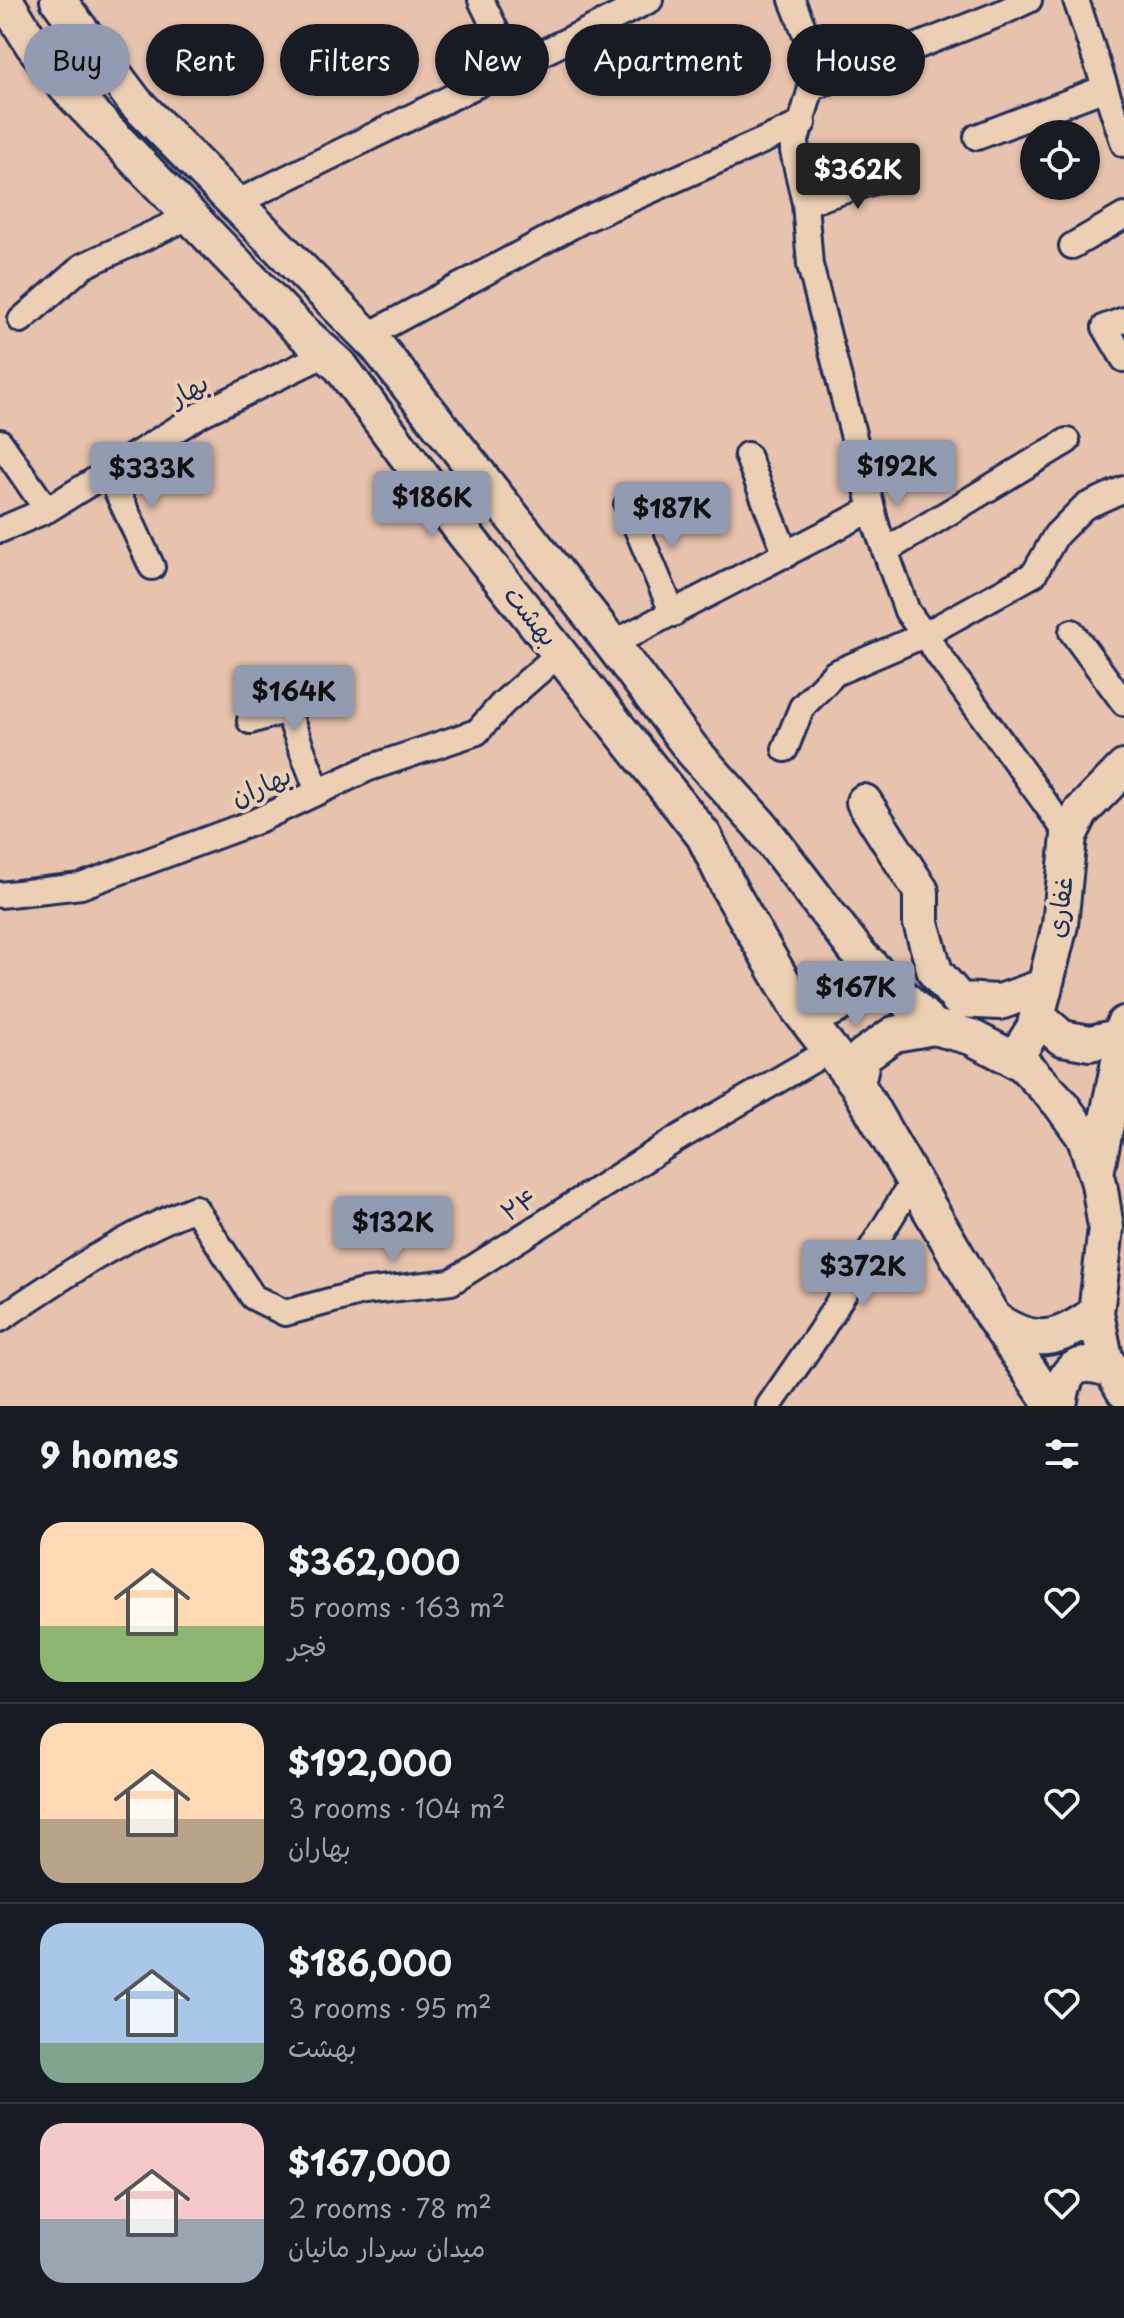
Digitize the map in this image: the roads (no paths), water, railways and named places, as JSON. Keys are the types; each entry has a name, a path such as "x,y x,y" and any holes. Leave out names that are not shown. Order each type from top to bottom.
{"main road":[{"name":"بهشت","path":"5,0 33,45 66,87 298,328 341,367 460,528 704,836 730,890 799,1010 857,1084 994,1319"},
{"name":"بهشت","path":"58,0 135,102 367,336 612,644 693,751 760,825 870,965 934,1027"},
{"name":"غفاری","path":"1014,1060 1034,1028 1060,925 1069,836 1081,812 1124,768"},
{"path":"864,802 921,891 921,923 935,972 959,1000 1041,1001 1062,1038 1090,1043 1123,1030"},
{"path":"799,1010 811,1013 843,1003 862,982 870,965"},
{"path":"857,1084 863,1056 894,1034 934,1027 971,1037 1023,1064 1060,1103 1085,1138 1096,1174 1106,1228 1096,1313 1101,1347 1119,1381"},
{"path":"1096,1174 1123,1030"},
{"path":"994,1319 1015,1334 1039,1337 1071,1332 1096,1313"},
{"path":"994,1319 1056,1406"},
{"path":"1056,1406 1062,1383 1069,1372 1078,1367 1090,1365 1119,1381"}],"street":[{"path":"481,0 493,24"},
{"path":"549,50 650,0"},
{"path":"792,0 802,24"},
{"path":"925,43 1029,0"},
{"path":"1076,0 1124,144"},
{"path":"977,137 1105,88"},
{"path":"236,203 456,96"},
{"path":"809,96 793,151 805,203 810,265 885,551 907,611 1069,836"},
{"path":"367,336 581,221 803,123"},
{"path":"805,203 897,174"},
{"path":"21,320 83,266 191,216"},
{"path":"1072,246 1124,216"},
{"path":"1124,320 1105,327 1124,359"},
{"name":"بهار","path":"0,530 47,510 201,414 326,354"},
{"path":"885,551 1067,441"},
{"path":"0,442 47,510"},
{"path":"747,455 786,555"},
{"path":"108,472 152,567"},
{"path":"785,749 802,707 835,673 924,635 1034,574 1056,535 1084,507 1124,489"},
{"path":"627,505 673,614"},
{"path":"612,644 872,509"},
{"path":"1072,632 1124,703"},
{"name":"بهاران","path":"0,895 81,886 254,822 369,768 477,732 503,703 560,653"},
{"path":"250,721 287,710 314,692"},
{"path":"287,710 318,792"},
{"name":"۲۴","path":"0,1319 76,1268 164,1220 195,1208 253,1297 285,1313 363,1292 451,1282 680,1137 830,1050"},
{"path":"769,1406 820,1332 913,1181"}]}
